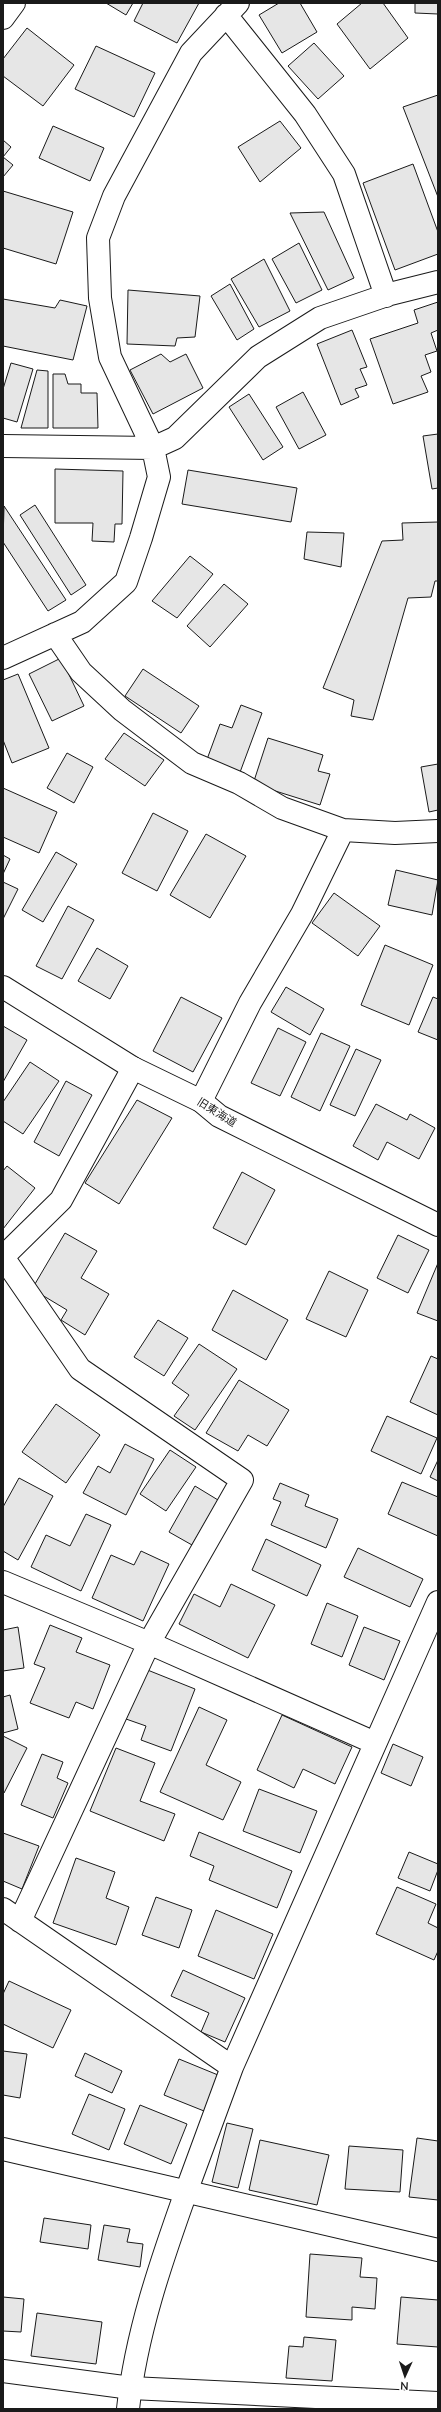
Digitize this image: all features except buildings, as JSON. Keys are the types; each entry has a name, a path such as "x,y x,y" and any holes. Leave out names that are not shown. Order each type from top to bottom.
{"street":[{"path":"3,18 14,3"},
{"path":"3,658 82,622 126,582 142,538 159,477 153,448 110,357 100,298 98,238 114,196 191,52 232,9 344,174 386,296"},
{"path":"3,446 153,448 175,438 258,357 320,318 386,296 438,282"},
{"path":"55,634 87,678 122,710 192,763 239,784 282,808 343,830 395,833 438,831"},
{"path":"201,1101 250,1003 302,914 343,830"},
{"name":"旧東海道","path":"3,987 133,1068 201,1101 219,1116 438,1225"},
{"path":"133,1068 61,1200 3,1257 80,1370 242,1480 149,1643 12,1915 232,2067"},
{"path":"3,1582 149,1643 374,1743"},
{"path":"128,2409 130,2388 160,2266 232,2067 374,1743 438,1602"},
{"path":"3,2149 438,2250"},
{"path":"3,2371 130,2388 438,2403"}]}
